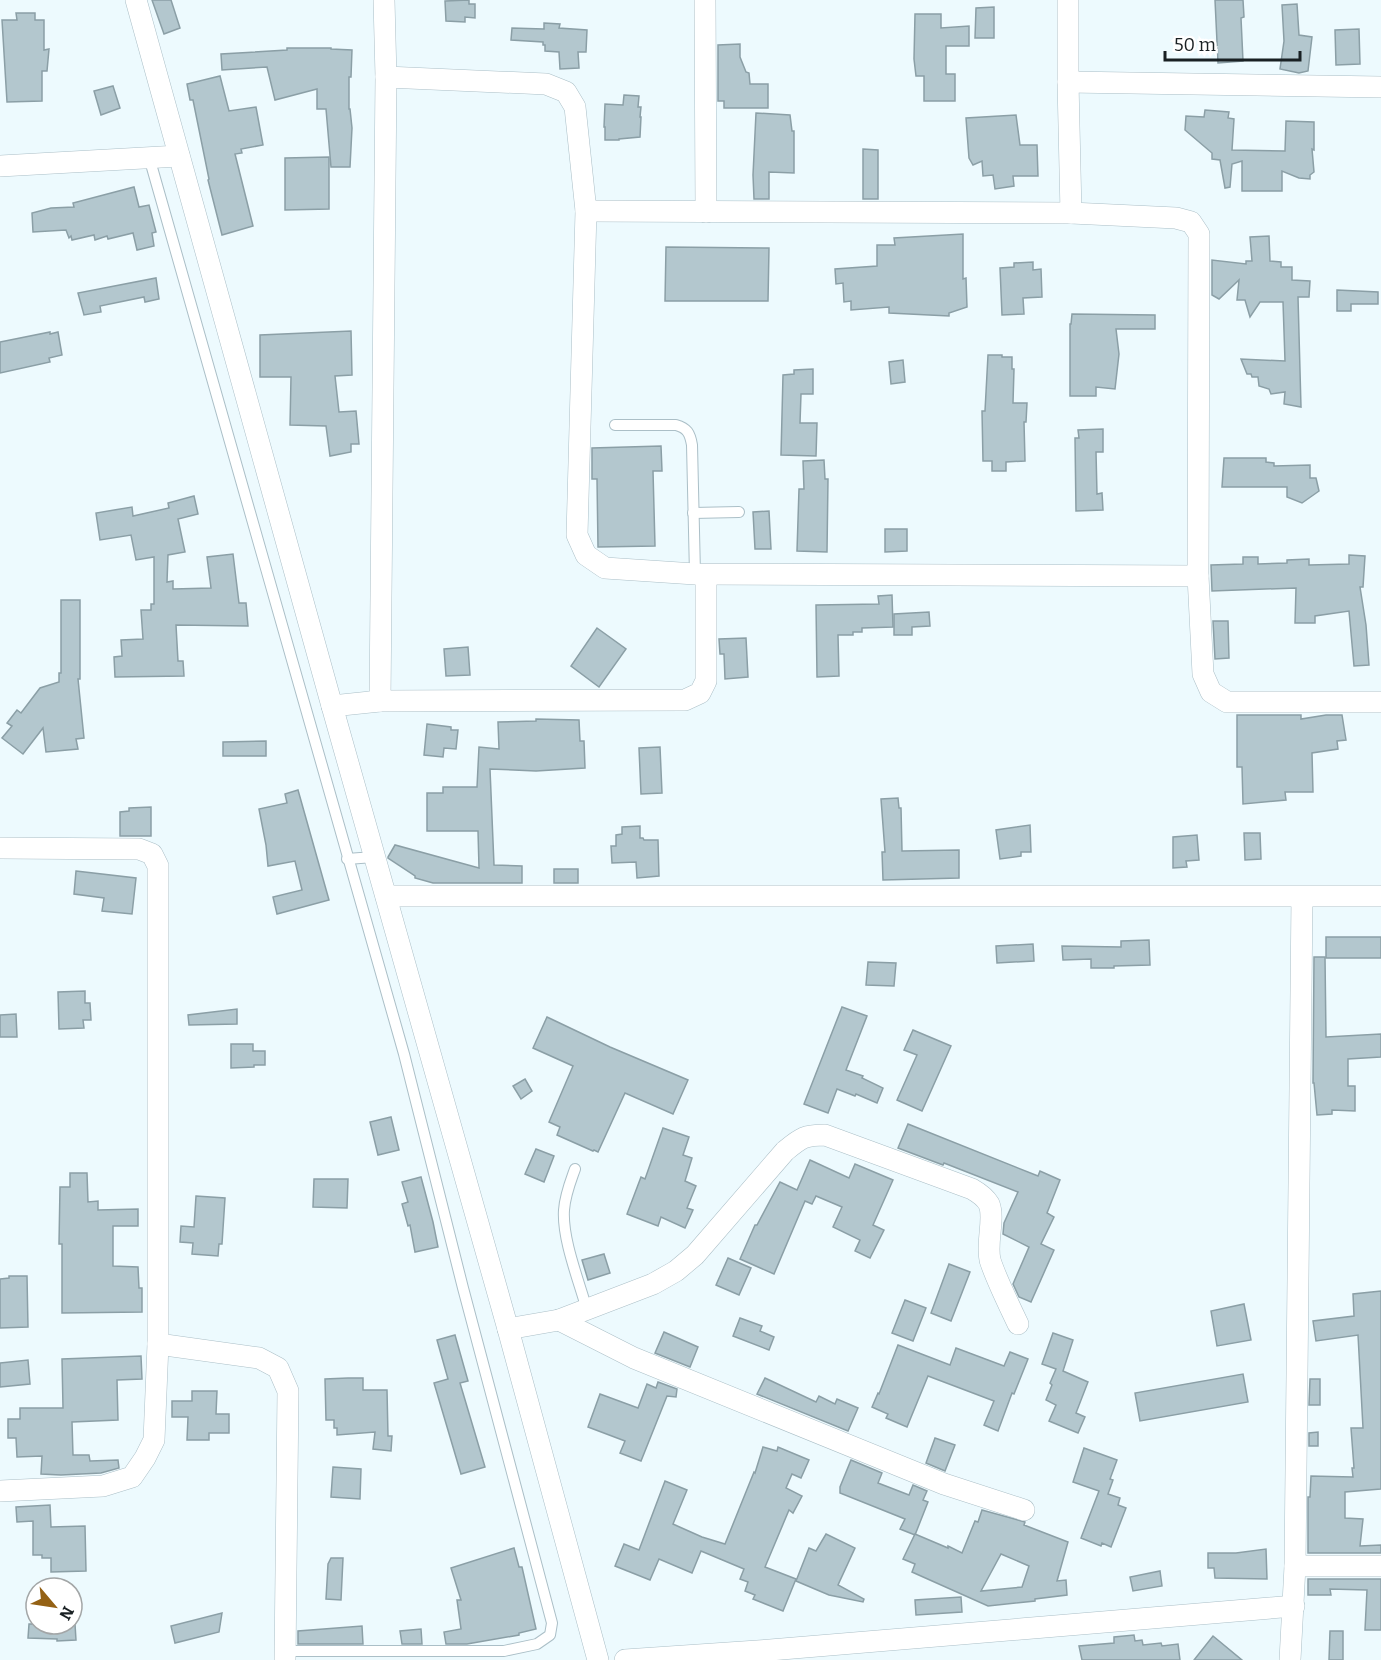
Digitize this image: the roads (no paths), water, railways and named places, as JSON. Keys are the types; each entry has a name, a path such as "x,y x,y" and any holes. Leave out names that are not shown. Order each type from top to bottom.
{"street":[{"path":"136,0 374,857 508,1329 598,1660"},
{"path":"380,701 386,78 384,0"},
{"path":"705,0 706,212"},
{"path":"1068,0 1071,213"},
{"path":"386,78 546,84 566,92 575,107 586,212 577,535 586,555 605,568 701,574 1198,576"},
{"path":"1068,82 1381,87"},
{"path":"0,165 179,156"},
{"path":"586,212 1071,213 1176,218 1191,222 1199,234 1198,576 1203,674 1211,692 1227,702 1381,702"},
{"path":"332,706 380,701 686,700 700,693 706,681 701,574"},
{"path":"0,848 139,849 152,854 159,866 158,1344 154,1440 132,1478 103,1486 0,1491"},
{"path":"386,896 1381,896"},
{"path":"1290,1660 1295,1566 1302,897"},
{"path":"508,1329 559,1320 654,1284 676,1271 695,1255 785,1151 809,1135 825,1135 972,1189 983,1196 990,1206 988,1244 990,1260 1018,1324"},
{"path":"559,1320 656,1367 944,1484 1024,1510"},
{"path":"158,1344 259,1358 278,1368 288,1391 285,1656"},
{"path":"1295,1566 1381,1566"},
{"path":"625,1660 1294,1606"}],"lane":[{"path":"149,157 404,1054 552,1623 550,1635 537,1644 504,1651 285,1656"},
{"path":"615,425 676,425 684,427 689,432 692,445 693,513 701,574"},
{"path":"693,513 739,512"},
{"path":"347,859 374,857"},
{"path":"576,1169 567,1191 564,1211 566,1236 587,1310"}]}
